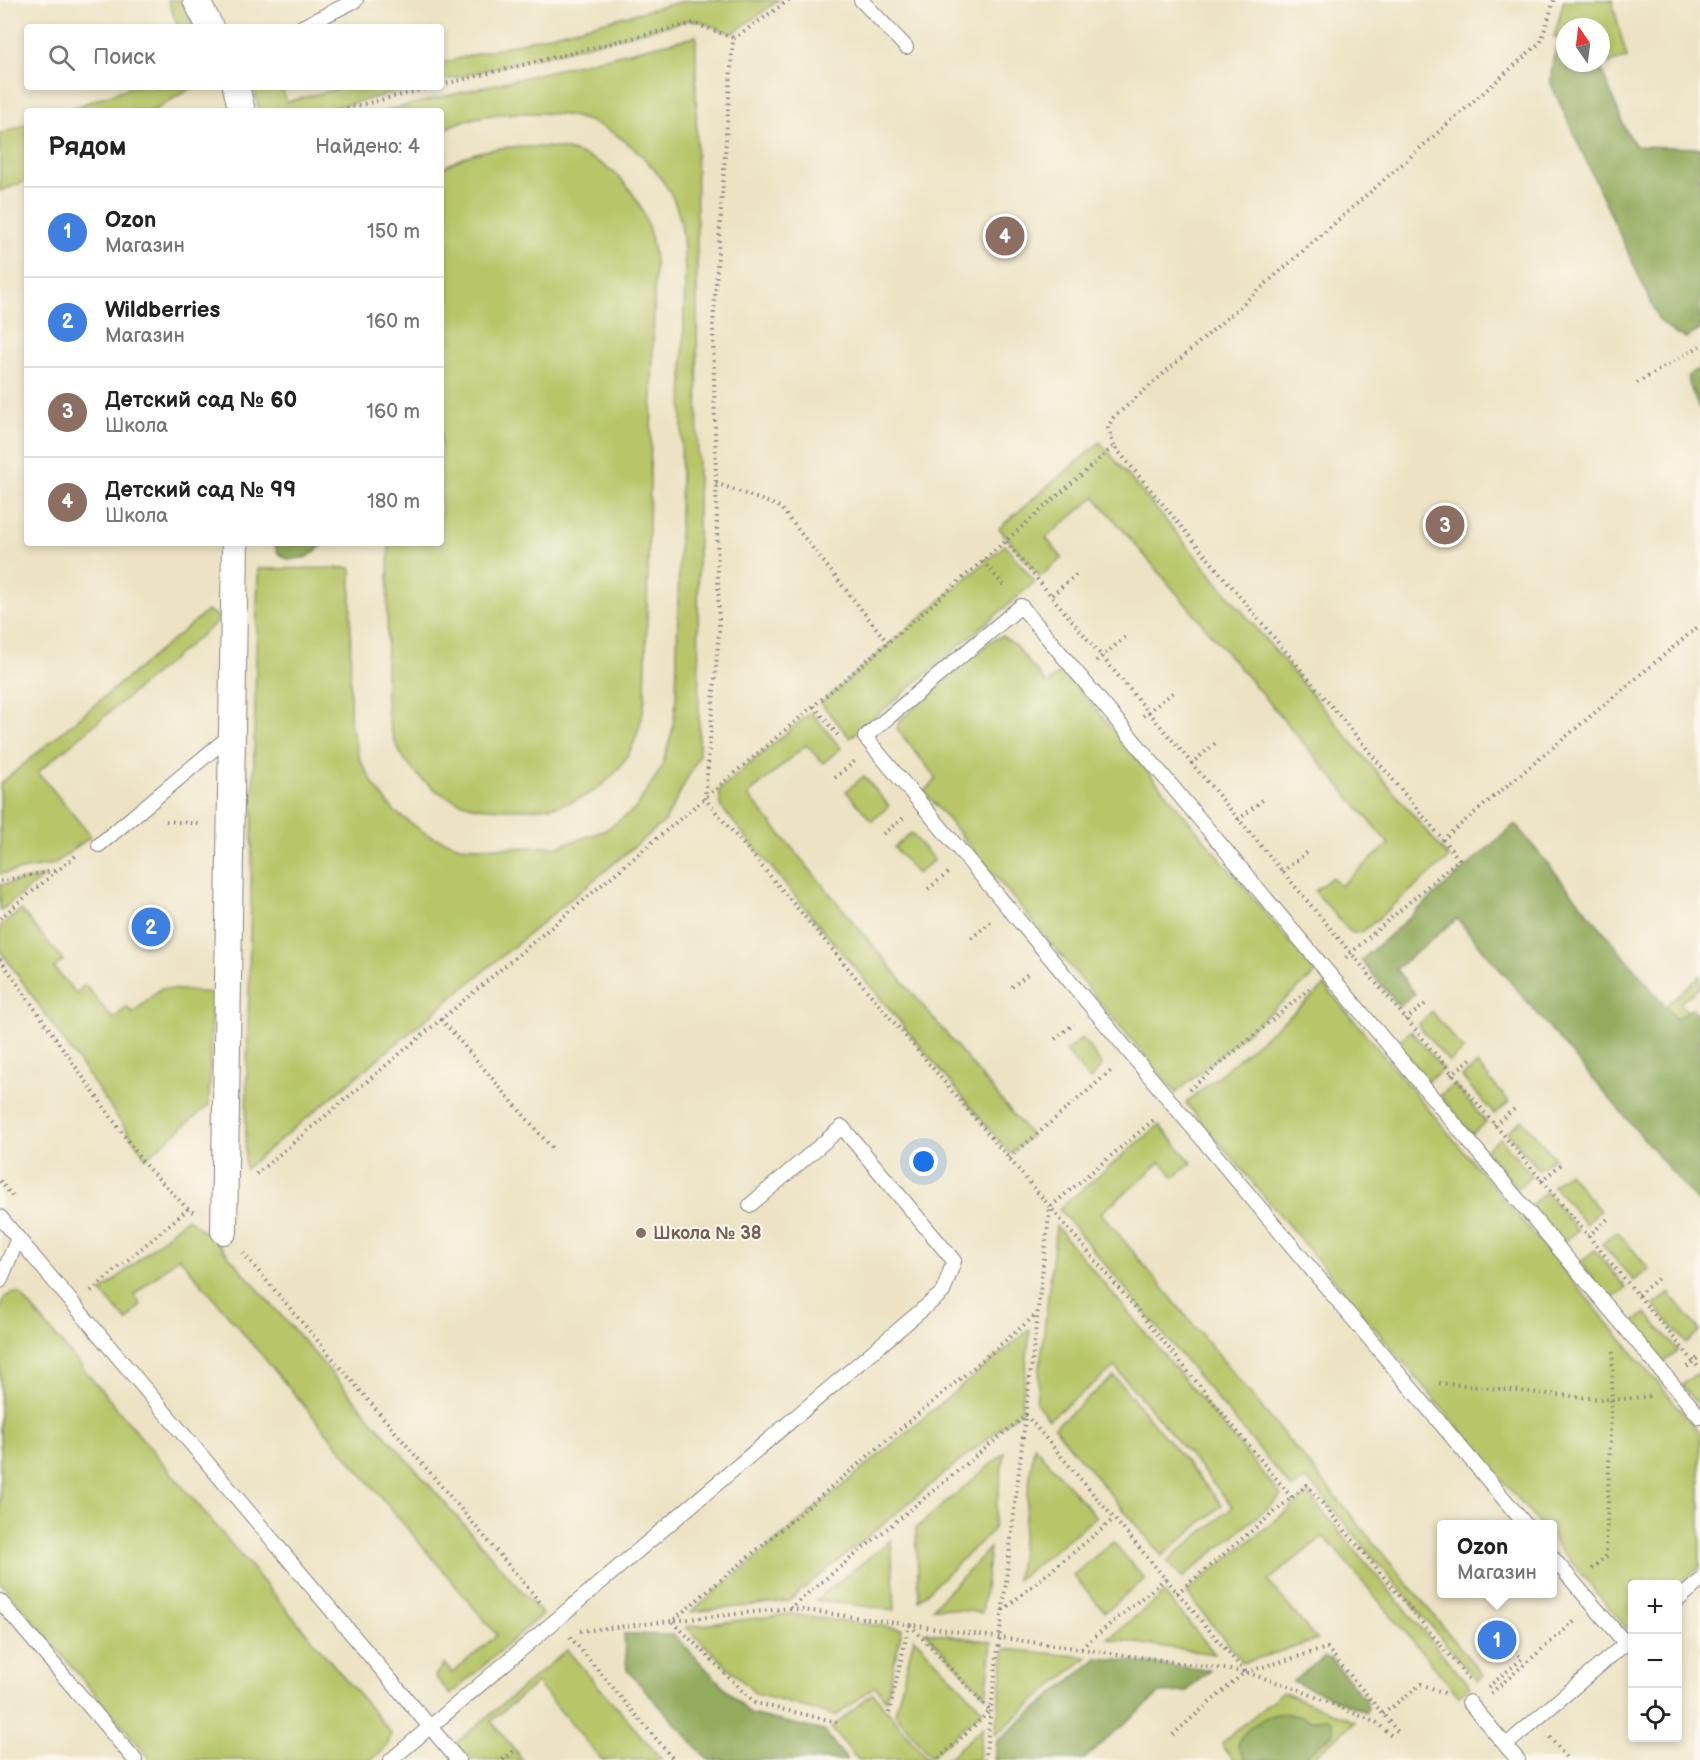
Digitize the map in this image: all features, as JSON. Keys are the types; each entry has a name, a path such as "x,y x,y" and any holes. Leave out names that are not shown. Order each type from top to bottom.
{"street":[{"path":"196,0 208,24"},
{"path":"237,90 241,108"},
{"path":"224,1231 235,546"}],"lane":[{"path":"308,24 356,0"},
{"path":"861,0 906,47"},
{"path":"1522,1520 865,736 1025,611 1700,1417"},
{"path":"99,845 232,734"},
{"path":"391,1760 943,1292 950,1276 954,1261 842,1127 750,1204"},
{"path":"0,1217 458,1760"},
{"path":"0,1281 18,1238"},
{"path":"1557,1563 1628,1640"},
{"path":"1682,1596 1700,1581"},
{"path":"0,1601 135,1760"},
{"path":"1506,1745 1628,1642"},
{"path":"1475,1700 1518,1760"}],"path":[{"path":"733,39 789,0"},
{"path":"1114,446 1108,428 1113,418 1541,42 1554,0"},
{"path":"444,84 694,23 733,39"},
{"path":"733,39 713,326 719,631 705,799 1050,1207 1292,1498"},
{"path":"347,108 421,90"},
{"path":"1637,382 1700,346"},
{"path":"716,483 780,507 888,643"},
{"path":"1006,542 1700,1369"},
{"path":"983,561 1025,611 1052,596 1077,574"},
{"path":"1443,840 1700,625"},
{"path":"1078,675 1128,635"},
{"path":"1125,731 1175,691"},
{"path":"1169,783 1218,741"},
{"path":"835,778 858,759"},
{"path":"1216,839 1265,798"},
{"path":"225,1199 705,799"},
{"path":"883,834 905,816"},
{"path":"162,820 231,826"},
{"path":"0,918 85,848 99,845"},
{"path":"1259,891 1310,850"},
{"path":"0,880 59,870"},
{"path":"928,889 950,870"},
{"path":"971,938 992,921"},
{"path":"0,959 144,1164 188,1209 224,1231 556,1620"},
{"path":"1012,987 1033,969"},
{"path":"1382,1038 1428,1002"},
{"path":"441,1019 552,1149"},
{"path":"1056,1039 1077,1022"},
{"path":"1008,1158 1131,1054"},
{"path":"1429,1093 1474,1056"},
{"path":"1471,1144 1517,1107"},
{"path":"1518,1200 1564,1162"},
{"path":"985,1760 1050,1207"},
{"path":"74,1305 188,1209"},
{"path":"1564,1255 1610,1217"},
{"path":"1575,1583 1606,1557 1614,1315 1660,1277"},
{"path":"672,1621 1038,1313"},
{"path":"1403,1379 1611,1400 1680,1393"},
{"path":"1026,1415 1245,1672"},
{"path":"790,1608 1026,1415"},
{"path":"1177,1593 1307,1485 1475,1700"},
{"path":"1002,1611 1114,1519"},
{"path":"1080,1648 1165,1579"},
{"path":"674,1760 566,1633 790,1608 1245,1672 1297,1689 1377,1723 1393,1737"},
{"path":"672,1621 755,1703 837,1722"},
{"path":"1475,1700 1575,1621"},
{"path":"909,1625 990,1711"},
{"path":"889,1713 909,1625"},
{"path":"1170,1737 1245,1672 1327,1648 1399,1733"},
{"path":"1475,1700 1522,1659 1514,1650"},
{"path":"1383,1714 1421,1684 1475,1700"},
{"path":"937,1760 990,1711"},
{"path":"503,1760 515,1750"}],"green space":[{"path":"168,0 184,0 192,24 177,24"},
{"path":"688,0 779,0 732,34 699,21 690,20 444,80 444,62"},
{"path":"1564,0 1614,0 1612,1 1627,58 1610,62 1610,18 1559,18"},
{"path":"696,36 699,756 665,821 245,1169 258,569 351,568 350,723 360,760 375,786 394,811 428,835 460,846 507,848 559,846 604,831 635,809 661,769 672,732 676,702 685,275 682,229 673,198 656,171 636,150 614,133 589,121 563,115 514,113 471,119 444,130 444,108 396,108"},
{"path":"1556,49 1556,72 1603,72 1625,129 1636,146 1700,148 1700,330 1686,338 1675,334 1659,320 1551,84"},
{"path":"123,90 188,90 158,108 72,108"},
{"path":"255,90 283,90 286,102 333,90 406,90 332,108 258,108"},
{"path":"24,125 24,182 0,191 0,134"},
{"path":"541,147 564,149 607,167 632,192 641,208 648,224 655,262 645,699 640,724 626,758 601,786 571,802 526,809 469,805 435,790 416,773 401,753 391,730 386,706 389,546 444,546 444,167 491,149"},
{"path":"1700,368 1700,409 1688,377"},
{"path":"1100,442 1449,858 1362,932 1353,933 1348,930 1315,891 1332,877 1340,886 1389,844 1095,497 1046,538 1062,558 1040,577 999,528"},
{"path":"1005,545 1035,582 850,738 821,703"},
{"path":"275,546 321,546 308,557 289,560 278,553"},
{"path":"207,611 217,615 217,622 38,772 91,836 54,864 0,874 0,784"},
{"path":"1002,636 1014,644 1047,684 1063,670 1316,973 1176,1093 924,791 936,780 934,775 897,729 899,721 991,641"},
{"path":"811,712 841,748 823,763 806,745 748,795 1031,1136 1010,1154 721,807 719,790"},
{"path":"864,776 889,806 872,821 846,791"},
{"path":"1515,824 1676,1019 1692,1008 1700,1018 1700,1205 1457,919 1396,969 1415,994 1399,1007 1361,960"},
{"path":"911,833 934,860 917,874 894,847"},
{"path":"45,876 0,911 0,885"},
{"path":"21,910 63,960 54,968 76,993 85,985 113,1019 127,1007 133,1013 161,988 212,993 209,1105 146,1158 0,950 0,926"},
{"path":"1700,976 1700,987 1680,1003 1687,1011 1676,1020 1665,1006"},
{"path":"1325,986 1700,1433 1700,1567 1682,1583 1682,1580 1628,1580 1627,1629 1557,1545 1557,1520 1536,1520 1186,1103"},
{"path":"1432,1012 1464,1050 1449,1062 1418,1025"},
{"path":"1411,1031 1443,1069 1428,1081 1396,1043"},
{"path":"1082,1038 1102,1065 1090,1080 1066,1051"},
{"path":"1477,1064 1509,1102 1494,1114 1462,1077"},
{"path":"1454,1084 1486,1122 1472,1134 1440,1096"},
{"path":"1522,1120 1554,1157 1539,1170 1507,1132"},
{"path":"1159,1125 1192,1163 1174,1177 1161,1162 1101,1213 1483,1675 1477,1681 1310,1482 1304,1480 1292,1489 1059,1209"},
{"path":"1500,1138 1532,1176 1517,1188 1485,1150"},
{"path":"1568,1173 1600,1211 1585,1224 1553,1185"},
{"path":"1546,1192 1578,1231 1563,1242 1531,1205"},
{"path":"187,1218 215,1240 542,1614 450,1695 435,1676 444,1664 452,1673 497,1635 179,1257 134,1295 141,1305 127,1321 101,1292"},
{"path":"1056,1226 1282,1496 1182,1578 1167,1561 1233,1507 1115,1367 1049,1419 1036,1403"},
{"path":"1617,1231 1649,1269 1634,1281 1602,1244"},
{"path":"1594,1250 1626,1288 1611,1300 1580,1263"},
{"path":"13,1293 20,1294 391,1733 387,1747 371,1760 151,1760 0,1582 0,1310 5,1297"},
{"path":"1669,1293 1700,1331 1686,1343 1654,1305"},
{"path":"1646,1313 1678,1350 1663,1363 1631,1324"},
{"path":"1030,1329 1021,1411 789,1601 691,1612"},
{"path":"1696,1374 1700,1378 1700,1407 1682,1385"},
{"path":"1114,1376 1222,1505 1162,1556 1054,1427"},
{"path":"1034,1446 1096,1517 1017,1580"},
{"path":"1004,1453 993,1530 919,1600 916,1528"},
{"path":"1308,1494 1470,1687 1459,1696 1324,1536 1268,1581 1317,1640 1243,1663 1186,1592"},
{"path":"891,1540 895,1610 816,1600"},
{"path":"1113,1542 1145,1579 1105,1612 1073,1575"},
{"path":"990,1548 982,1613 933,1607"},
{"path":"1164,1593 1215,1654 1108,1639"},
{"path":"790,1614 902,1629 886,1700 875,1686 836,1716 756,1694 686,1627"},
{"path":"925,1632 992,1642 986,1696"},
{"path":"624,1634 674,1635 750,1714 824,1731 847,1760 708,1760 627,1670"},
{"path":"914,1638 983,1710 931,1757 895,1713"},
{"path":"1005,1649 1087,1657 995,1735"},
{"path":"567,1650 662,1760 602,1760 537,1683 491,1721 523,1760 469,1760 456,1743"},
{"path":"1324,1657 1331,1659 1365,1699 1368,1707 1366,1712 1293,1681"},
{"path":"1097,1658 1210,1670 1186,1692 1160,1693 1083,1760 994,1760 997,1741"},
{"path":"1282,1692 1355,1722 1310,1760 1234,1760 1222,1743"},
{"path":"873,1693 928,1760 858,1760 831,1728"},
{"path":"1282,1713 1309,1720 1328,1719 1332,1722 1334,1732 1301,1760 1246,1760 1238,1746 1244,1734 1262,1720"},
{"path":"983,1727 978,1760 946,1760"}],"place":[{"name":"Детский сад № 99","path":"1005,236"},
{"name":"Детский сад № 60","path":"1445,525"},
{"name":"Wildberries","path":"151,927"},
{"name":"Школа № 38","path":"641,1233"},
{"name":"Ozon","path":"1497,1640"}]}
